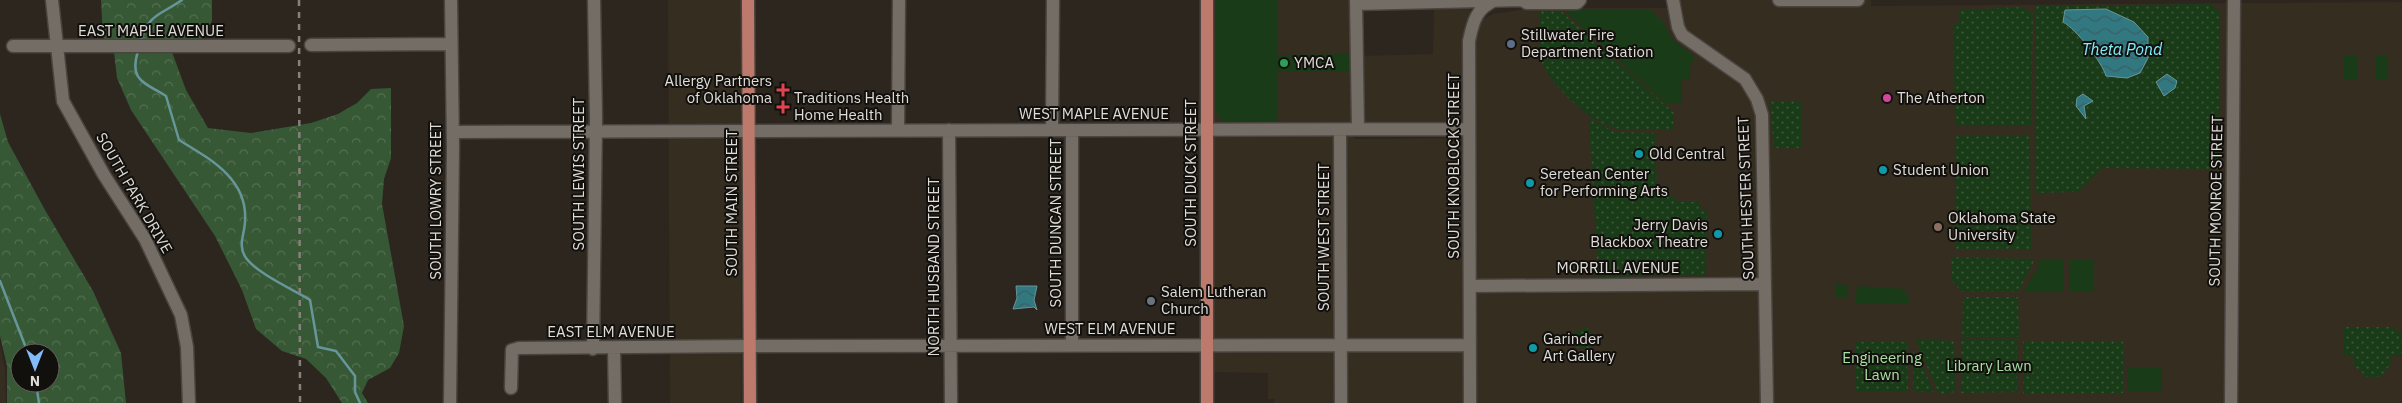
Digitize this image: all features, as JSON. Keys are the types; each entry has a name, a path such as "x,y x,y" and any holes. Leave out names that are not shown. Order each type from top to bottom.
{"main road":[{"name":"SOUTH MAIN STREET","path":"748,0 750,403"},
{"name":"SOUTH DUCK STREET","path":"1206,403 1208,345 1207,0"}],"street":[{"name":"SOUTH PARK DRIVE","path":"52,0 62,101 104,175 145,239 181,315 187,347 190,403"},
{"name":"SOUTH LOWRY STREET","path":"450,0 453,132 450,403"},
{"name":"SOUTH LEWIS STREET","path":"593,348 596,132 594,0"},
{"path":"898,130 899,0"},
{"name":"SOUTH DUNCAN STREET","path":"1052,130 1053,0"},
{"name":"SOUTH KNOBLOCK STREET","path":"1470,403 1470,40 1472,25 1478,11 1486,4 1496,0"},
{"path":"1358,130 1356,2 1522,0 1527,4 1577,3 1580,0"},
{"name":"SOUTH HESTER STREET","path":"1673,0 1678,27 1682,35 1745,80 1757,99 1762,115 1767,403"},
{"path":"1779,0 1858,0"},
{"name":"SOUTH MONROE STREET","path":"2231,403 2234,0"},
{"path":"311,45 451,44"},
{"name":"EAST MAPLE AVENUE","path":"13,46 289,46"},
{"name":"WEST MAPLE AVENUE","path":"748,130 1469,129"},
{"path":"453,132 748,130"},
{"name":"NORTH HUSBAND STREET","path":"949,130 951,403"},
{"name":"SOUTH DUNCAN STREET","path":"1072,130 1072,345"},
{"name":"SOUTH WEST STREET","path":"1340,130 1341,403"},
{"name":"MORRILL AVENUE","path":"1470,286 1765,284"},
{"name":"WEST ELM AVENUE","path":"749,346 1470,345"},
{"name":"EAST ELM AVENUE","path":"510,388 512,349 749,346"},
{"path":"614,348 615,403"}],"shaded area":[{"path":"668,0 741,0 741,403 670,403"},
{"path":"1215,0 1352,0 1354,139 1463,138 1470,403 1274,403 1274,399 1268,399 1268,373 1207,372"},
{"name":"Oklahoma State University","path":"1679,0 1871,0 1871,6 2402,2 2402,403 1473,403 1474,30 1482,20 1493,14 1532,8 1679,8"},
{"path":"1434,4 1470,4 1470,129 1359,129 1357,56 1433,54"},
{"path":"0,343 5,368 6,403 0,403"}],"green space":[{"path":"101,0 212,0 212,21 199,44 111,45 103,37"},
{"name":"YMCA","path":"1216,0 1278,0 1278,55 1352,54 1352,72 1278,72 1278,122 1222,122 1216,112"},
{"path":"2212,4 2219,12 2219,169 2102,168 2078,192 2035,193 2035,6"},
{"path":"2022,7 2033,14 2031,126 1955,126 1953,24 1960,23 1960,10"},
{"path":"1563,9 1650,10 1663,21 1671,38 1695,57 1690,67 1690,79 1681,79 1682,104 1666,104"},
{"path":"1539,11 1561,11 1674,113 1673,129 1620,129 1597,120 1573,103 1553,81 1541,60"},
{"path":"114,52 172,52 186,90 208,128 251,133 311,123 338,114 357,103 371,89 391,88 391,158 384,179 382,204 404,326 399,353 390,368 368,380 362,393 368,403 342,403 326,378 306,359 282,351 256,329 242,290 215,236 131,110 117,78"},
{"path":"2376,55 2387,55 2387,79 2376,79"},
{"path":"2343,56 2358,56 2358,79 2343,79"},
{"path":"1801,101 1801,148 1774,148 1770,102"},
{"path":"0,114 8,142 45,210 93,291 121,353 126,403 7,403 7,366 0,336"},
{"path":"1589,118 1615,132 1655,133 1657,187 1680,202 1700,202 1701,212 1707,209 1706,275 1598,277"},
{"path":"1955,135 2030,135 2031,249 1956,249"},
{"path":"1951,257 2035,259 2018,292 1962,292 1952,281"},
{"path":"2039,260 2064,260 2064,292 2023,292 2038,268"},
{"path":"2069,260 2093,260 2094,291 2069,291"},
{"path":"1836,284 1848,285 1848,297 1836,297"},
{"path":"1857,286 1905,289 1905,295 1909,295 1909,303 1855,304"},
{"path":"1963,297 2018,297 2019,337 1962,337"},
{"path":"1583,326 1592,335 1592,343 1585,355 1585,349 1575,347 1571,339 1574,332 1583,329"},
{"path":"2344,327 2396,327 2396,332 2400,332 2402,335 2402,356 2391,356 2390,365 2380,377 2364,377 2364,374 2353,365 2354,356 2344,356"},
{"path":"1915,339 1954,341 1956,392 1939,394"},
{"name":"Library Lawn","path":"1961,340 2017,340 2017,392 1961,393"},
{"path":"2023,341 2123,341 2123,393 2023,394"},
{"name":"Engineering Lawn","path":"1856,342 1907,342 1908,391 1856,391"},
{"path":"1913,346 1934,392 1913,392"},
{"path":"2127,367 2162,367 2162,392 2128,392"}],"water":[{"name":"Theta Pond","path":"2106,9 2134,22 2148,37 2148,58 2140,73 2127,78 2106,76 2088,46 2075,31 2063,22 2065,10"},
{"path":"2167,74 2177,81 2175,88 2164,96 2156,82"},
{"path":"2083,94 2093,101 2084,106 2086,119 2076,106 2077,98"},
{"path":"1016,286 1037,286 1034,300 1037,310 1034,307 1013,309 1017,298"}],"waterway":[{"path":"140,43 143,33 151,20 182,0"},
{"path":"138,51 135,68 137,74 145,83 166,96 179,140 225,172 234,182 240,193 244,206 245,221 242,249 246,258 259,270 310,300 318,347 336,351 355,376 355,392 360,403"},
{"path":"0,281 24,343"},
{"path":"38,393 39,403"}],"railway":[{"path":"299,0 300,403"}],"place":[{"name":"Stillwater Fire Department Station","path":"1511,44"},
{"name":"YMCA","path":"1284,63"},
{"name":"Allergy Partners of Oklahoma","path":"783,90"},
{"name":"The Atherton","path":"1887,98"},
{"name":"Traditions Health Home Health","path":"783,107"},
{"name":"Old Central","path":"1639,154"},
{"name":"Student Union","path":"1883,170"},
{"name":"Seretean Center for Performing Arts","path":"1530,183"},
{"name":"Oklahoma State University","path":"1938,227"},
{"name":"Jerry Davis Blackbox Theatre","path":"1718,234"},
{"name":"Salem Lutheran Church","path":"1151,301"},
{"name":"Garinder Art Gallery","path":"1533,348"}]}
